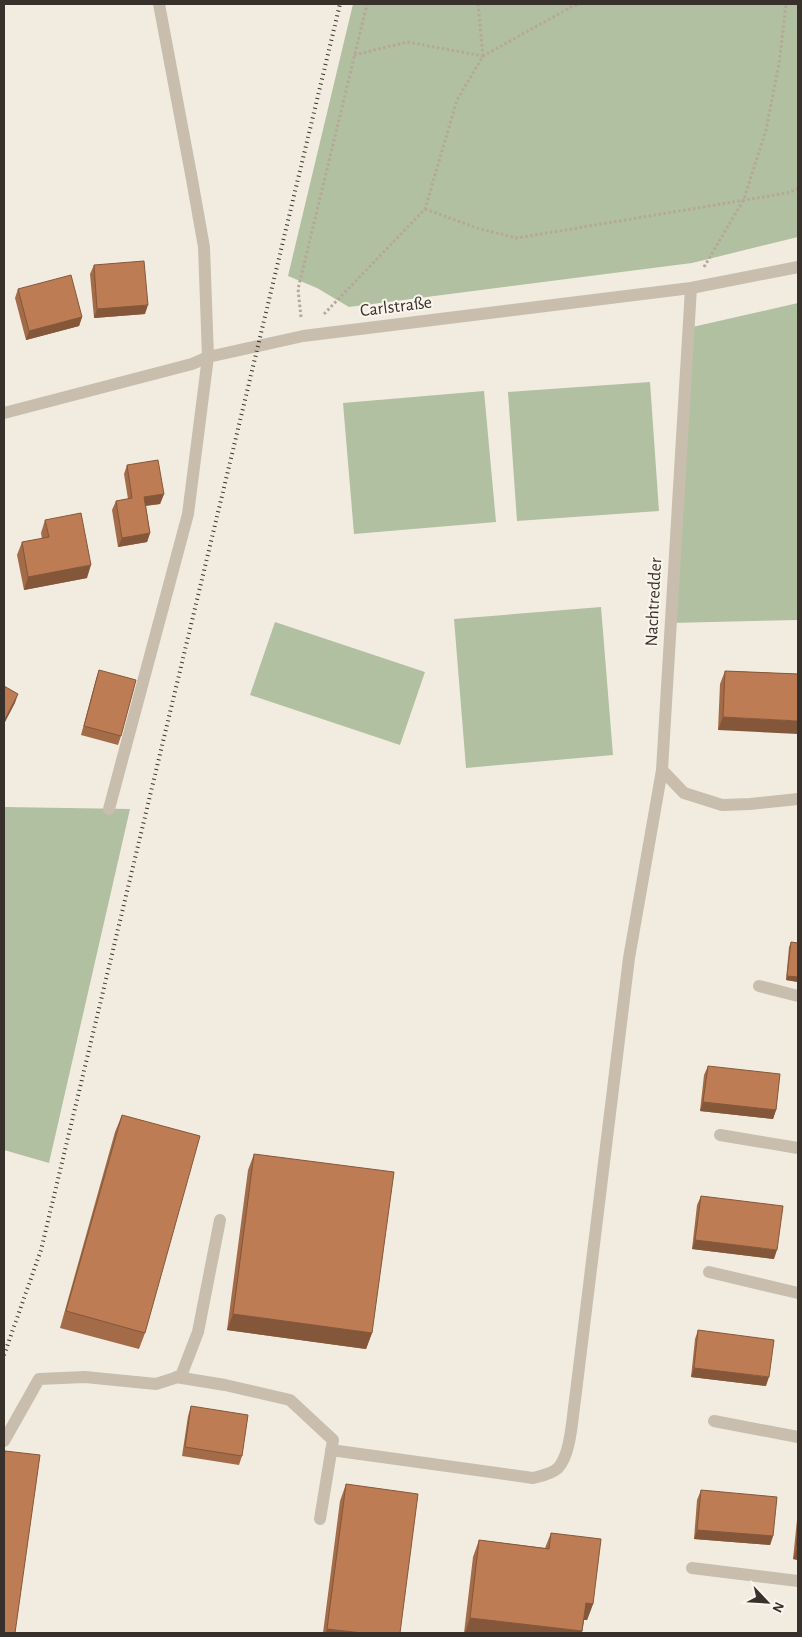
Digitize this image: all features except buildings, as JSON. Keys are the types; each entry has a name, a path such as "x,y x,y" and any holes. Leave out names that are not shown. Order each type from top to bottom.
{"street":[{"path":"109,810 188,514 208,357 204,246 159,4"},
{"name":"Carlstraße","path":"4,413 192,364 208,357 303,336 691,288 798,267"},
{"name":"Nachtredder","path":"331,1450 533,1478 548,1474 558,1468 567,1452 629,958 662,770 691,288"},
{"path":"662,770 684,793 722,805 798,799"},
{"path":"759,986 798,996"},
{"path":"720,1135 798,1148"},
{"path":"4,1441 39,1379 85,1377 156,1384 181,1376 198,1332 220,1220"},
{"path":"709,1272 798,1293"},
{"path":"176,1377 225,1385 290,1400 333,1440 320,1519"},
{"path":"714,1420 798,1437"},
{"path":"692,1568 798,1581"}],"path":[{"path":"303,336 298,289 367,4"},
{"path":"478,4 483,56"},
{"path":"303,336 425,210 456,100 483,56 573,6 581,4"},
{"path":"691,288 744,199 766,130 779,64 786,4"},
{"path":"354,55 407,42 483,56"},
{"path":"425,210 480,229 517,238 787,193 798,189"}],"green space":[{"path":"353,4 798,4 798,237 692,263 349,307 317,288 288,276"},
{"path":"798,303 798,620 670,623 688,328"},
{"path":"650,382 659,511 517,521 508,392"},
{"path":"484,391 496,522 354,534 343,403"},
{"path":"601,607 613,755 466,768 454,619"},
{"path":"275,622 425,672 400,745 250,695"},
{"path":"4,807 130,809 49,1163 4,1150"}],"railway":[{"path":"4,1355 41,1250 340,4"}]}
